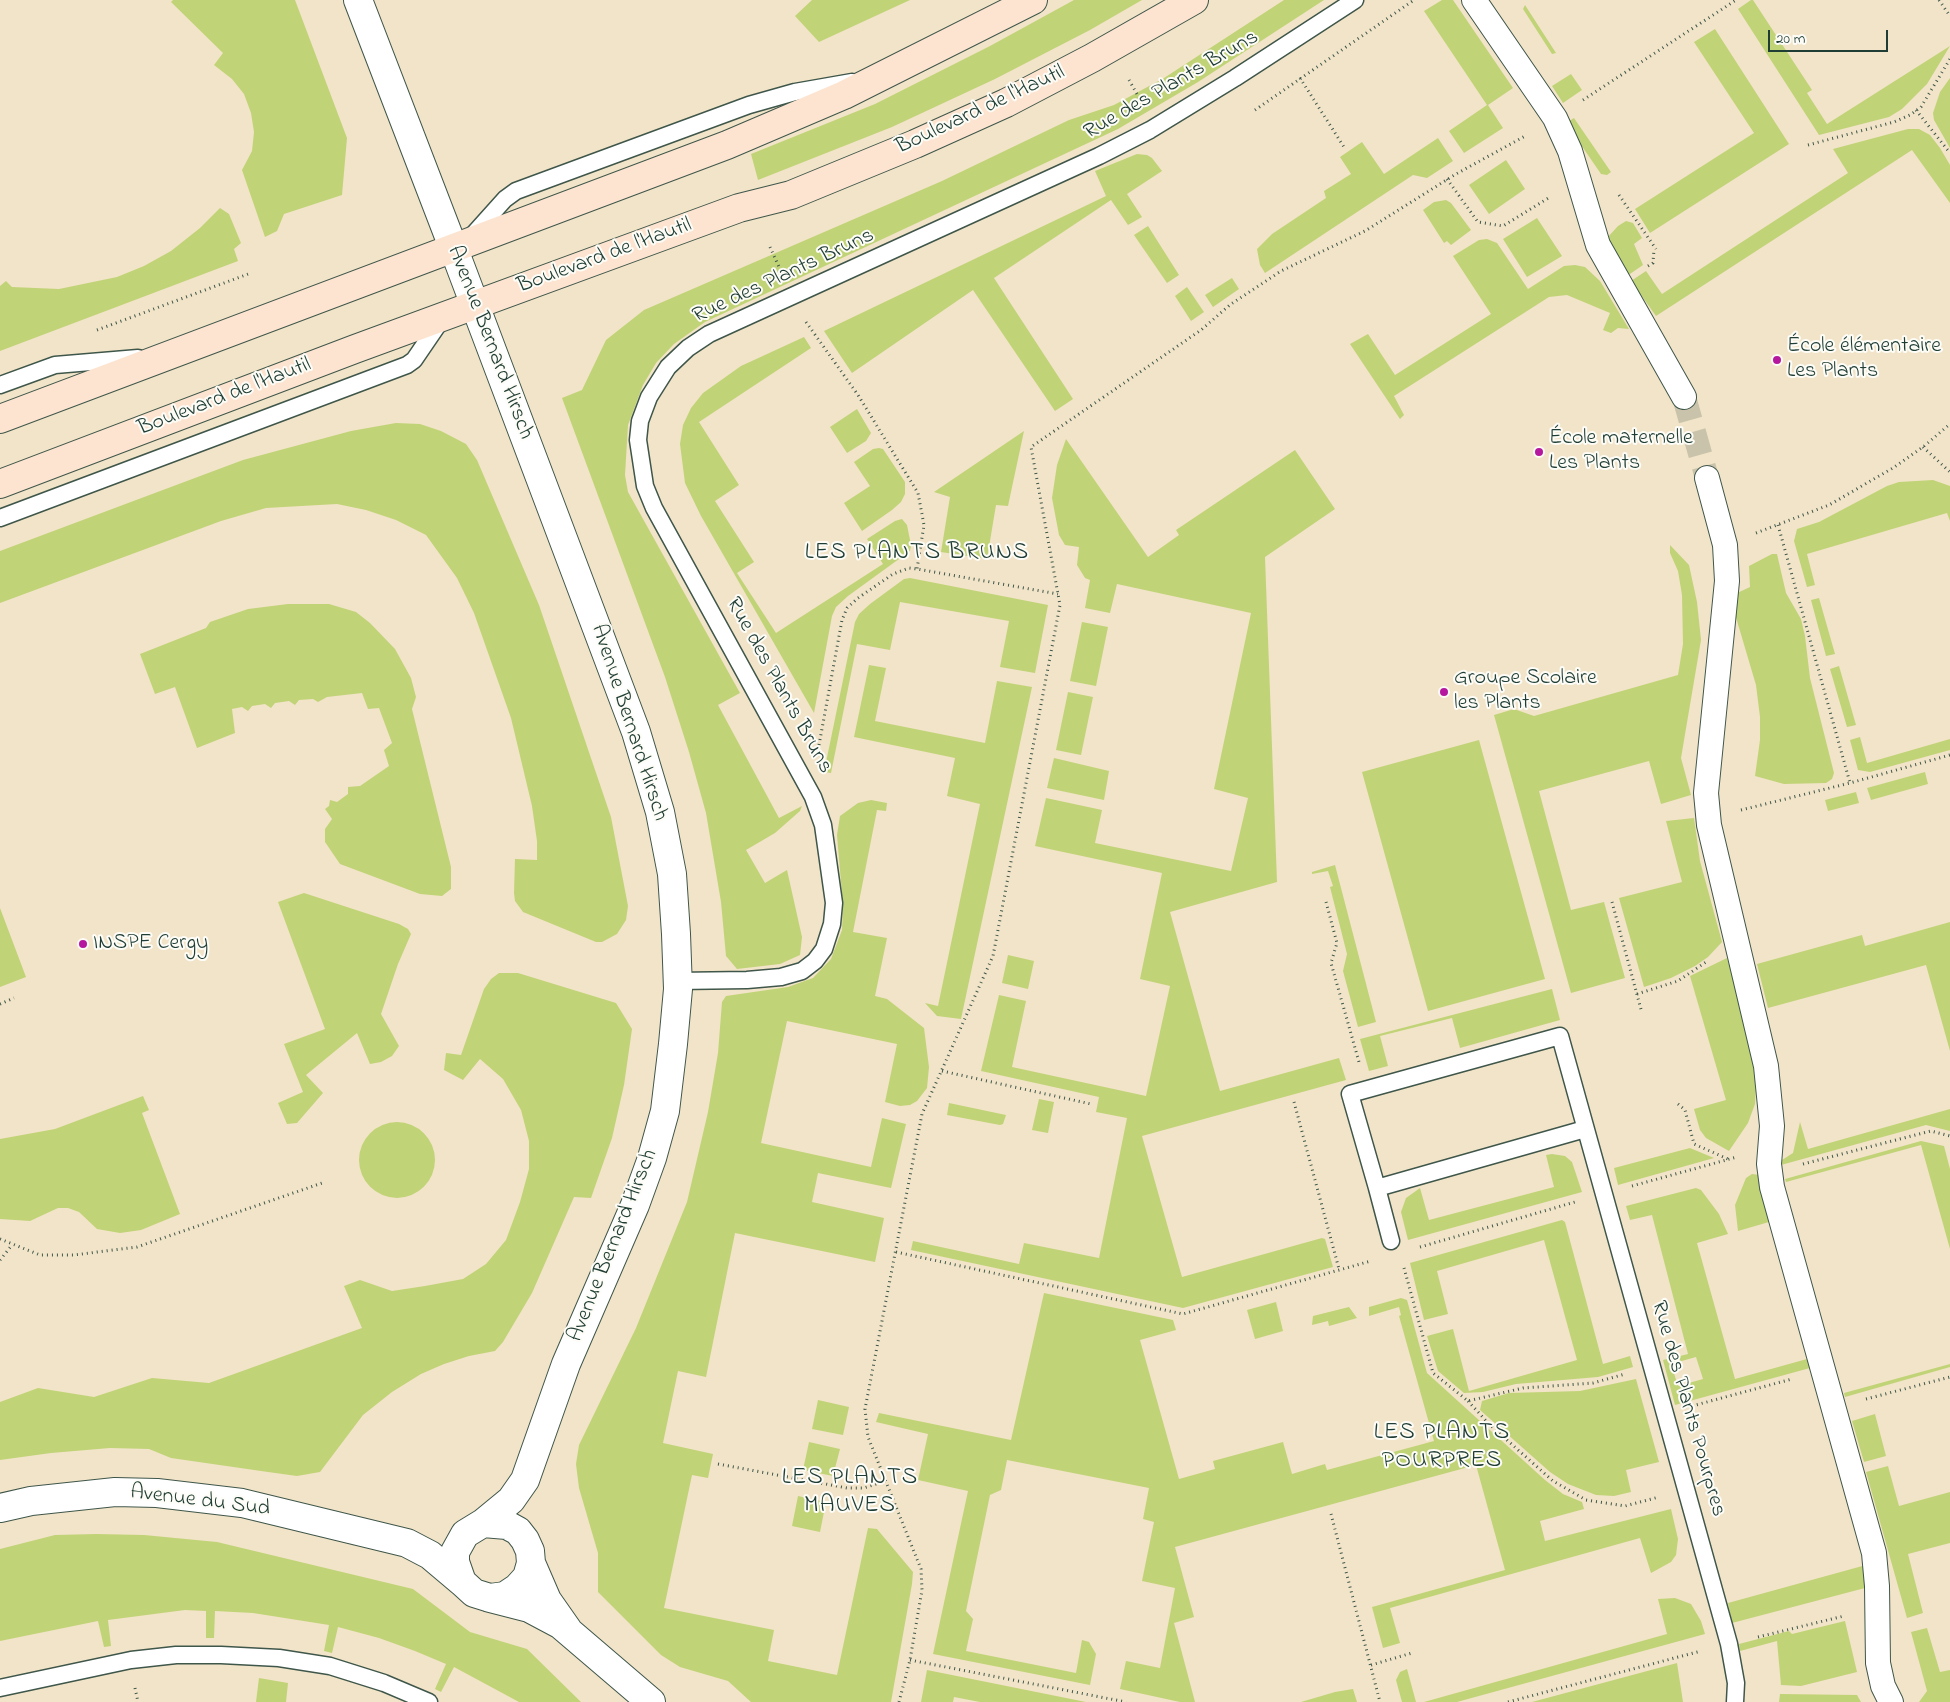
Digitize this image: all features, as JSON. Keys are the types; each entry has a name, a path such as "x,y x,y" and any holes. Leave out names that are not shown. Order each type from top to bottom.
{"main road":[{"path":"0,419 727,145 804,114 1034,0"},
{"name":"Boulevard de l'Hautil","path":"0,484 444,316 739,208 791,195 915,144 1041,85 1194,0"}],"street":[{"name":"Avenue Bernard Hirsch","path":"358,0 460,245 475,305 632,723 660,812 672,874 677,981 673,1044 665,1111 652,1158 635,1205 566,1364 532,1463 518,1492 478,1525"},
{"path":"1474,0 1555,118 1570,151 1598,244 1684,397"},
{"path":"1707,478 1725,545 1726,581 1706,793 1708,818 1766,1066 1772,1126 1770,1148 1772,1187 1874,1553 1878,1663 1883,1686 1891,1702"},
{"name":"Avenue Bernard Hirsch","path":"530,1557 528,1518 532,1463"},
{"name":"Avenue du Sud","path":"0,1508 31,1501 115,1492 157,1493 242,1503 399,1541 430,1555 462,1582"},
{"path":"568,1630 548,1600 518,1531 496,1522 478,1525 465,1534 455,1552 456,1567 462,1582 474,1593 529,1608 568,1630 651,1702"},
{"name":"Avenue du Sud","path":"399,1541 434,1537 478,1525"},
{"path":"490,1598 505,1596 518,1588 527,1577 530,1557"}],"lane":[{"name":"Rue des Plants Bruns","path":"677,981 746,980 781,977 802,971 815,961 824,948 832,924 834,903 823,825 814,797 654,508 640,463 638,440 640,421 649,397 668,367 688,348 709,334 792,298 1099,156 1150,130 1235,78 1355,0"},
{"path":"0,518 406,365 414,360 444,316"},
{"path":"0,385 55,365 166,356"},
{"name":"Rue des Plants Pourpres","path":"1391,1241 1350,1094 1560,1036 1729,1644 1736,1683 1735,1702"},
{"path":"1377,1188 1585,1129"},
{"path":"0,1688 131,1660 176,1655 221,1654 279,1658 330,1666 384,1683 429,1702"}],"path":[{"path":"1255,110 1414,0"},
{"path":"899,1702 910,1660 922,1590 921,1570 868,1437 866,1409 922,1114 993,956 1060,605 1032,447 1201,330 1232,304 1281,271 1365,231 1447,179 1513,144 1736,0"},
{"path":"1940,0 1950,16"},
{"path":"1808,145 1894,122 1916,110 1921,106 1950,59"},
{"path":"1300,78 1344,147"},
{"path":"1129,80 1138,94"},
{"path":"1916,110 1950,153"},
{"path":"1447,179 1478,222 1503,226 1578,180"},
{"path":"770,247 776,261"},
{"path":"93,332 252,273"},
{"path":"792,298 815,337 858,395 918,493 924,524 917,569"},
{"path":"1725,545 1829,505 1893,468 1923,447 1950,424"},
{"path":"1923,447 1950,472"},
{"path":"1778,524 1850,783"},
{"path":"814,797 819,744 842,620 847,608 858,598 893,574 909,568 1058,594"},
{"path":"1708,818 1850,783 1950,755"},
{"path":"1326,902 1337,943 1331,963 1367,1089"},
{"path":"1612,902 1642,1013"},
{"path":"1637,994 1678,981 1737,943"},
{"path":"0,1004 14,998"},
{"path":"942,1071 1091,1104"},
{"path":"1294,1102 1339,1269"},
{"path":"1678,1104 1685,1110 1694,1144 1729,1160"},
{"path":"1770,1174 1911,1135 1931,1131 1950,1136"},
{"path":"1418,1247 1770,1148"},
{"path":"0,1239 40,1255 74,1255 137,1247 325,1182"},
{"path":"0,1260 12,1245"},
{"path":"896,1252 1184,1314 1376,1259"},
{"path":"1402,1262 1433,1372 1468,1401 1489,1424 1553,1481 1586,1500 1625,1506 1686,1490"},
{"path":"1468,1401 1523,1388 1593,1383 1651,1366"},
{"path":"1664,1414 1824,1370"},
{"path":"1834,1407 1950,1376"},
{"path":"718,1464 846,1488 864,1488 885,1481"},
{"path":"1330,1514 1380,1702"},
{"path":"1508,1702 1729,1644 1877,1608"},
{"path":"1371,1665 1412,1653"},
{"path":"910,1660 1126,1702"}],"green space":[{"path":"173,0 295,0 347,138 342,195 284,214 277,231 265,237 242,170 252,151 254,132 251,113 244,94 232,79 214,65 223,53 171,2"},
{"path":"812,0 910,0 819,42 795,16"},
{"path":"1074,0 1142,0 1090,30 995,79 892,127 758,180 751,154 875,104 990,46"},
{"path":"1284,0 1324,0 1198,82 1118,129 705,322 674,344 656,363 643,385 628,425 625,475 628,492 740,693 718,705 779,818 802,806 800,811 775,833 746,850 765,883 787,870 802,937 800,955 780,964 737,969 726,956 721,902 706,813 689,752 665,677 562,398 582,390 606,340 644,310 942,181 1069,120 1114,105 1164,78"},
{"path":"1442,0 1453,0 1513,88 1488,105 1503,128 1464,153 1449,131 1487,105 1424,11"},
{"path":"1753,0 1812,90 1807,93 1827,124 1950,46 1927,84 1902,109 1889,117 1819,135 1738,9"},
{"path":"1525,5 1556,53 1552,54 1523,9"},
{"path":"1715,29 1789,144 1650,233 1635,209 1754,133 1694,42"},
{"path":"1571,74 1582,90 1563,103 1552,86"},
{"path":"1950,78 1950,148 1934,120 1933,113 1940,92"},
{"path":"1574,118 1611,172 1607,175 1601,174 1566,123"},
{"path":"1908,129 1919,129 1930,135 1950,165 1950,203 1912,150 1656,316 1631,281 1646,271 1662,294 1848,173 1833,149"},
{"path":"1438,138 1453,161 1427,178 1413,175 1265,273 1260,265 1257,249 1272,234 1326,198 1324,191 1351,174 1340,157 1362,142 1384,174"},
{"path":"1137,154 1147,155 1152,158 1162,171 1127,194 1142,217 1128,225 1111,200 994,278 1073,399 1055,411 973,290 852,373 824,331 1106,196 1095,171"},
{"path":"1506,160 1525,189 1489,214 1469,185"},
{"path":"1446,200 1451,203 1471,230 1451,245 1447,241 1444,243 1423,210 1434,202"},
{"path":"220,208 229,214 241,243 234,249 238,261 0,351 0,286 6,281 12,287 59,289 117,277 144,266 171,251 200,228"},
{"path":"1537,218 1562,256 1527,277 1503,239"},
{"path":"1626,221 1633,223 1642,238 1634,244 1643,265 1627,276 1607,238 1618,226"},
{"path":"1148,226 1179,275 1167,283 1134,235"},
{"path":"1487,239 1497,243 1528,289 1564,266 1575,265 1585,267 1600,281 1629,329 1618,328 1611,333 1603,330 1610,313 1567,295 1549,297 1394,396 1404,415 1400,419 1350,344 1368,334 1395,375 1491,314 1453,256 1479,240"},
{"path":"1232,278 1239,289 1213,307 1205,295"},
{"path":"1187,287 1204,312 1191,321 1175,296"},
{"path":"804,337 811,348 699,422 739,485 715,501 754,562 737,573 776,633 883,564 867,539 895,521 902,519 907,525 911,545 910,551 848,596 836,607 832,616 814,713 701,516 685,483 680,444 683,425 691,408 703,393 741,366"},
{"path":"857,409 871,433 866,441 847,453 830,427"},
{"path":"396,423 420,424 441,431 466,444 477,460 539,605 611,817 628,906 626,920 617,934 602,942 596,942 523,912 515,901 515,859 537,860 537,841 532,806 511,718 474,613 457,578 426,535 396,520 366,510 337,504 266,508 221,521 0,603 0,551 243,460 351,431"},
{"path":"1024,431 1008,506 996,505 987,559 941,552 950,497 934,492"},
{"path":"1066,439 1148,557 1179,535 1176,530 1295,450 1335,509 1265,557 1277,882 1170,912 1220,1091 1339,1058 1346,1080 1142,1136 1182,1277 1322,1238 1325,1239 1333,1267 1183,1308 911,1250 913,1241 1019,1264 1024,1243 1099,1258 1127,1118 1096,1112 1099,1097 981,1071 999,995 1026,1001 1012,1067 1146,1096 1170,986 1140,979 1162,873 1035,846 1046,798 1102,810 1095,843 1231,871 1248,798 1214,789 1251,613 1117,584 1110,613 1085,608 1090,580 1085,578 1077,565 1079,547 1065,545 1059,535 1052,498 1057,465"},
{"path":"873,449 883,449 905,482 905,494 901,502 892,510 862,531 844,503 870,486 854,462"},
{"path":"1933,480 1950,486 1950,521 1947,513 1807,554 1815,585 1807,587 1794,541 1797,529 1819,522 1887,486 1899,482"},
{"path":"1670,545 1689,565 1697,602 1701,640 1681,758 1691,795 1661,804 1649,761 1539,791 1571,910 1604,902 1625,978 1571,993 1494,715 1514,709 1534,716 1678,675 1683,644 1682,595 1678,571 1670,553"},
{"path":"1772,554 1777,554 1786,593 1801,619 1810,678 1834,773 1832,779 1826,783 1784,784 1755,776 1760,740 1760,717 1756,685 1732,604 1735,594 1750,587 1749,566"},
{"path":"910,578 1048,605 1035,673 1000,667 1009,621 900,602 890,650 857,644 831,773 824,772 855,622 859,614 870,604 904,579"},
{"path":"1819,598 1835,654 1826,656 1811,600"},
{"path":"288,604 329,604 356,612 370,623 395,649 411,678 416,697 412,709 451,867 451,889 442,896 420,894 340,864 325,842 325,829 332,819 325,809 329,806 330,800 337,802 348,794 348,787 360,786 389,766 384,750 392,743 379,708 368,709 362,693 327,697 318,702 313,699 299,700 295,705 289,701 275,703 271,708 265,704 252,706 248,711 242,707 232,709 235,733 197,748 175,687 155,694 140,654 206,628 210,622 248,609"},
{"path":"1082,622 1108,627 1096,686 1070,681"},
{"path":"869,665 886,668 875,721 985,743 997,681 1032,687 961,1019 937,1016 925,1003 938,1006 980,804 947,796 955,758 854,737"},
{"path":"1839,666 1856,725 1847,727 1830,669"},
{"path":"1068,692 1093,697 1081,755 1056,750"},
{"path":"1860,737 1867,763 1950,739 1950,750 1870,772 1858,770 1850,740"},
{"path":"1479,740 1545,979 1428,1011 1362,772"},
{"path":"1054,758 1109,771 1104,800 1047,788"},
{"path":"1925,772 1928,784 1871,800 1867,788"},
{"path":"1856,792 1859,803 1828,811 1825,800"},
{"path":"871,800 887,803 886,811 877,810 853,932 887,938 875,996 887,999 924,1028 929,1067 927,1088 917,1101 910,1105 900,1106 885,1102 897,1044 787,1021 761,1143 871,1167 882,1118 906,1124 891,1188 818,1173 812,1202 884,1218 875,1262 735,1233 706,1377 678,1371 663,1443 713,1454 708,1478 692,1475 664,1608 774,1630 768,1661 837,1675 868,1528 877,1529 913,1572 912,1584 891,1702 751,1702 728,1681 680,1667 661,1655 598,1592 598,1553 579,1488 576,1464 579,1445 636,1328 687,1202 708,1112 718,1053 722,1002 726,996 788,987 813,978 831,959 842,930 843,906 837,835 840,816 858,803"},
{"path":"1694,818 1700,861 1722,942 1708,957 1695,966 1671,978 1644,987 1619,898 1682,882 1666,821"},
{"path":"1335,865 1376,1022 1358,1027 1343,971 1347,954 1330,887 1333,886 1328,871 1312,874 1312,872"},
{"path":"304,893 399,924 408,929 411,934 398,964 381,1014 399,1046 392,1056 381,1062 370,1064 357,1033 306,1075 323,1093 297,1123 287,1124 278,1103 303,1092 284,1044 325,1029 278,902"},
{"path":"0,908 26,977 0,987"},
{"path":"1950,922 1950,1051 1926,965 1768,1008 1757,964 1862,935 1865,946"},
{"path":"1008,955 1034,961 1028,989 1002,983"},
{"path":"1727,958 1748,1030 1756,1085 1755,1104 1748,1123 1729,1151 1706,1138 1700,1130 1694,1109 1726,1100 1690,976"},
{"path":"499,973 518,973 616,1003 632,1029 624,1085 612,1138 591,1198 574,1197 532,1293 503,1342 495,1351 469,1356 444,1364 421,1374 392,1392 363,1415 320,1472 297,1476 171,1458 149,1449 110,1448 0,1460 0,1402 38,1388 94,1397 152,1378 209,1383 362,1328 344,1286 360,1280 392,1291 425,1286 463,1279 486,1264 506,1240 520,1202 529,1169 529,1141 521,1110 503,1079 480,1059 463,1080 444,1070 446,1053 461,1055 484,989 491,979"},
{"path":"1552,989 1560,1020 1460,1048 1452,1018 1380,1036 1388,1066 1369,1071 1360,1039"},
{"path":"143,1096 149,1110 142,1113 180,1214 141,1230 120,1233 97,1229 79,1212 68,1208 58,1208 30,1221 0,1219 0,1139 55,1129"},
{"path":"1039,1099 1054,1102 1048,1133 1032,1130"},
{"path":"949,1103 1006,1115 1003,1124 1000,1125 947,1115"},
{"path":"1950,1109 1950,1131 1926,1125 1781,1165 1782,1160 1793,1153 1800,1122 1808,1149"},
{"path":"390,1122 404,1122 418,1128 429,1139 435,1153 432,1175 424,1187 404,1198 390,1198 376,1192 365,1181 359,1167 359,1153 365,1139 376,1128"},
{"path":"1921,1141 1944,1146 1950,1169 1950,1249 1921,1145 1786,1182 1785,1179"},
{"path":"1690,1148 1714,1158 1618,1185 1614,1168"},
{"path":"1546,1155 1565,1156 1572,1162 1582,1192 1408,1240 1401,1212 1406,1198 1420,1188 1429,1220 1554,1187"},
{"path":"1752,1174 1760,1175 1769,1222 1738,1231 1735,1205 1746,1178"},
{"path":"1696,1188 1701,1190 1719,1214 1728,1234 1697,1243 1735,1379 1807,1359 1810,1368 1675,1405 1663,1360 1688,1354 1652,1215 1630,1220 1626,1206","holes":["1696,1357 1703,1379 1678,1386 1671,1364"]},
{"path":"1562,1220 1565,1222 1603,1364 1630,1356 1633,1367 1598,1377 1516,1384 1483,1392 1464,1393 1438,1371 1427,1336 1453,1329 1469,1391 1577,1360 1544,1240 1437,1271 1448,1314 1424,1320 1410,1263"},
{"path":"1044,1293 1173,1320 1176,1330 1140,1340 1179,1479 1215,1469 1213,1461 1283,1442 1292,1474 1325,1464 1327,1470 1434,1441 1399,1316 1401,1315 1399,1307 1369,1316 1369,1307 1401,1298 1407,1300 1427,1373 1545,1480 1563,1494 1582,1502 1584,1509 1540,1521 1545,1541 1671,1509 1678,1539 1676,1555 1671,1562 1651,1573 1640,1538 1390,1608 1400,1643 1383,1648 1372,1607 1505,1570 1476,1465 1175,1547 1194,1617 1174,1623 1195,1702 1180,1702 1120,1689 1126,1661 1160,1668 1175,1588 1142,1581 1154,1522 1143,1519 1149,1488 1007,1460 1001,1490 990,1495 966,1611 973,1619 966,1651 1076,1673 1082,1640 1089,1642 1096,1654 1090,1685 933,1654 968,1491 918,1480 928,1434 876,1422 879,1413 1011,1440"},
{"path":"1276,1302 1283,1331 1255,1339 1247,1310"},
{"path":"1349,1307 1357,1318 1329,1326 1328,1321 1312,1325 1313,1316"},
{"path":"1950,1364 1950,1367 1845,1397 1844,1393"},
{"path":"1636,1379 1659,1462 1626,1470 1631,1492 1614,1496 1596,1495 1568,1484 1550,1472 1480,1410 1482,1401 1509,1393 1580,1391"},
{"path":"818,1400 849,1407 843,1435 812,1429"},
{"path":"1875,1414 1886,1456 1864,1462 1852,1421"},
{"path":"809,1442 840,1449 833,1476 803,1470"},
{"path":"1888,1466 1899,1506 1950,1492 1950,1543 1908,1554 1923,1613 1907,1618 1866,1472"},
{"path":"798,1496 826,1502 820,1532 792,1526"},
{"path":"55,1535 144,1535 217,1542 413,1589 470,1632 527,1649 581,1702 519,1702 454,1667 441,1692 435,1689 446,1664 379,1638 338,1627 332,1653 324,1651 329,1625 253,1613 215,1611 214,1638 206,1638 206,1611 185,1610 108,1620 111,1646 104,1647 98,1621 0,1641 0,1549"},
{"path":"1866,1565 1865,1588 1732,1623 1728,1603"},
{"path":"1675,1598 1691,1604 1701,1621 1705,1634 1457,1702 1424,1702 1667,1634 1658,1599"},
{"path":"1845,1621 1857,1672 1801,1686 1781,1685 1777,1641 1740,1651 1739,1644 1789,1631 1792,1634"},
{"path":"1927,1628 1940,1672 1950,1670 1950,1702 1919,1702 1927,1691 1911,1632"},
{"path":"1677,1663 1683,1702 1532,1702"},
{"path":"1407,1669 1416,1702 1402,1702 1396,1680 1400,1672"},
{"path":"927,1670 1086,1702 980,1702 954,1697 953,1702 921,1702"},
{"path":"259,1678 288,1683 286,1702 256,1702"},
{"path":"1353,1689 1357,1702 1301,1702 1335,1692"},
{"path":"1780,1694 1857,1695 1861,1702 1779,1702"}],"tunnel":[{"path":"1684,397 1707,478"}],"place":[{"name":"École élémentaire Les Plants","path":"1777,360"},
{"name":"École maternelle Les Plants","path":"1539,452"},
{"name":"Groupe Scolaire les Plants","path":"1444,692"},
{"name":"INSPE Cergy","path":"83,944"}],"district":[{"name":"LES PLANTS BRUNS","path":"917,554"},
{"name":"LES PLANTS POURPRES","path":"1442,1448"},
{"name":"LES PLANTS MAUVES","path":"850,1493"}]}
